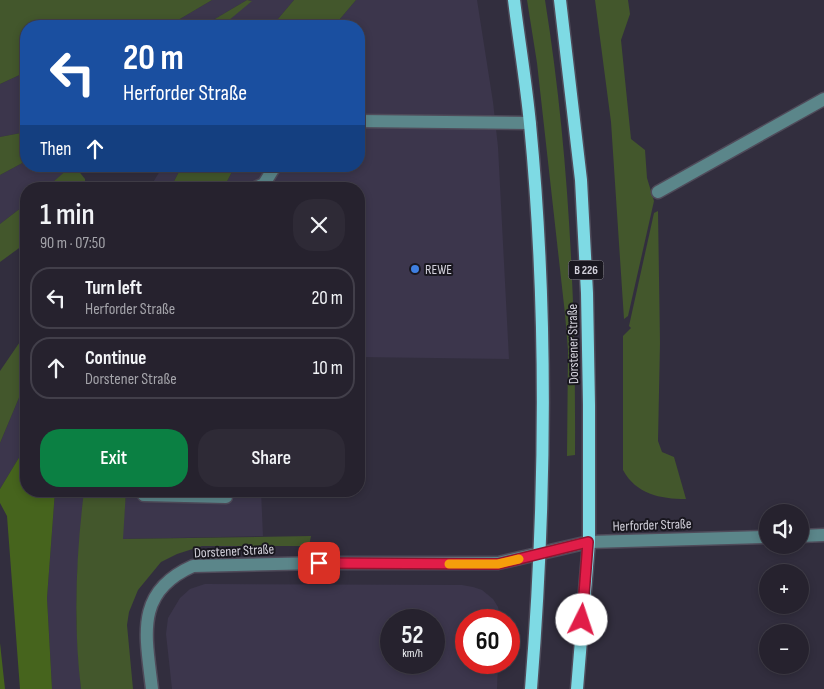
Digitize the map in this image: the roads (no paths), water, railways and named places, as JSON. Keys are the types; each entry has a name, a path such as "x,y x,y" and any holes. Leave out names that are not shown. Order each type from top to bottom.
{"main road":[{"path":"514,0 530,123 541,292 542,456 539,555 531,689"},
{"name":"Dorstener Straße","path":"560,0 581,180 589,405 588,542 577,689"}],"street":[{"path":"658,192 824,99"},
{"path":"365,121 530,123"},
{"path":"809,536 824,535"},
{"name":"Herforder Straße","path":"539,555 588,542 759,537"},
{"name":"Dorstener Straße","path":"152,689 146,631 149,607 159,589 175,574 193,566 319,563 469,565 498,564 539,555"}],"place":[{"name":"REWE","path":"415,269"}]}
